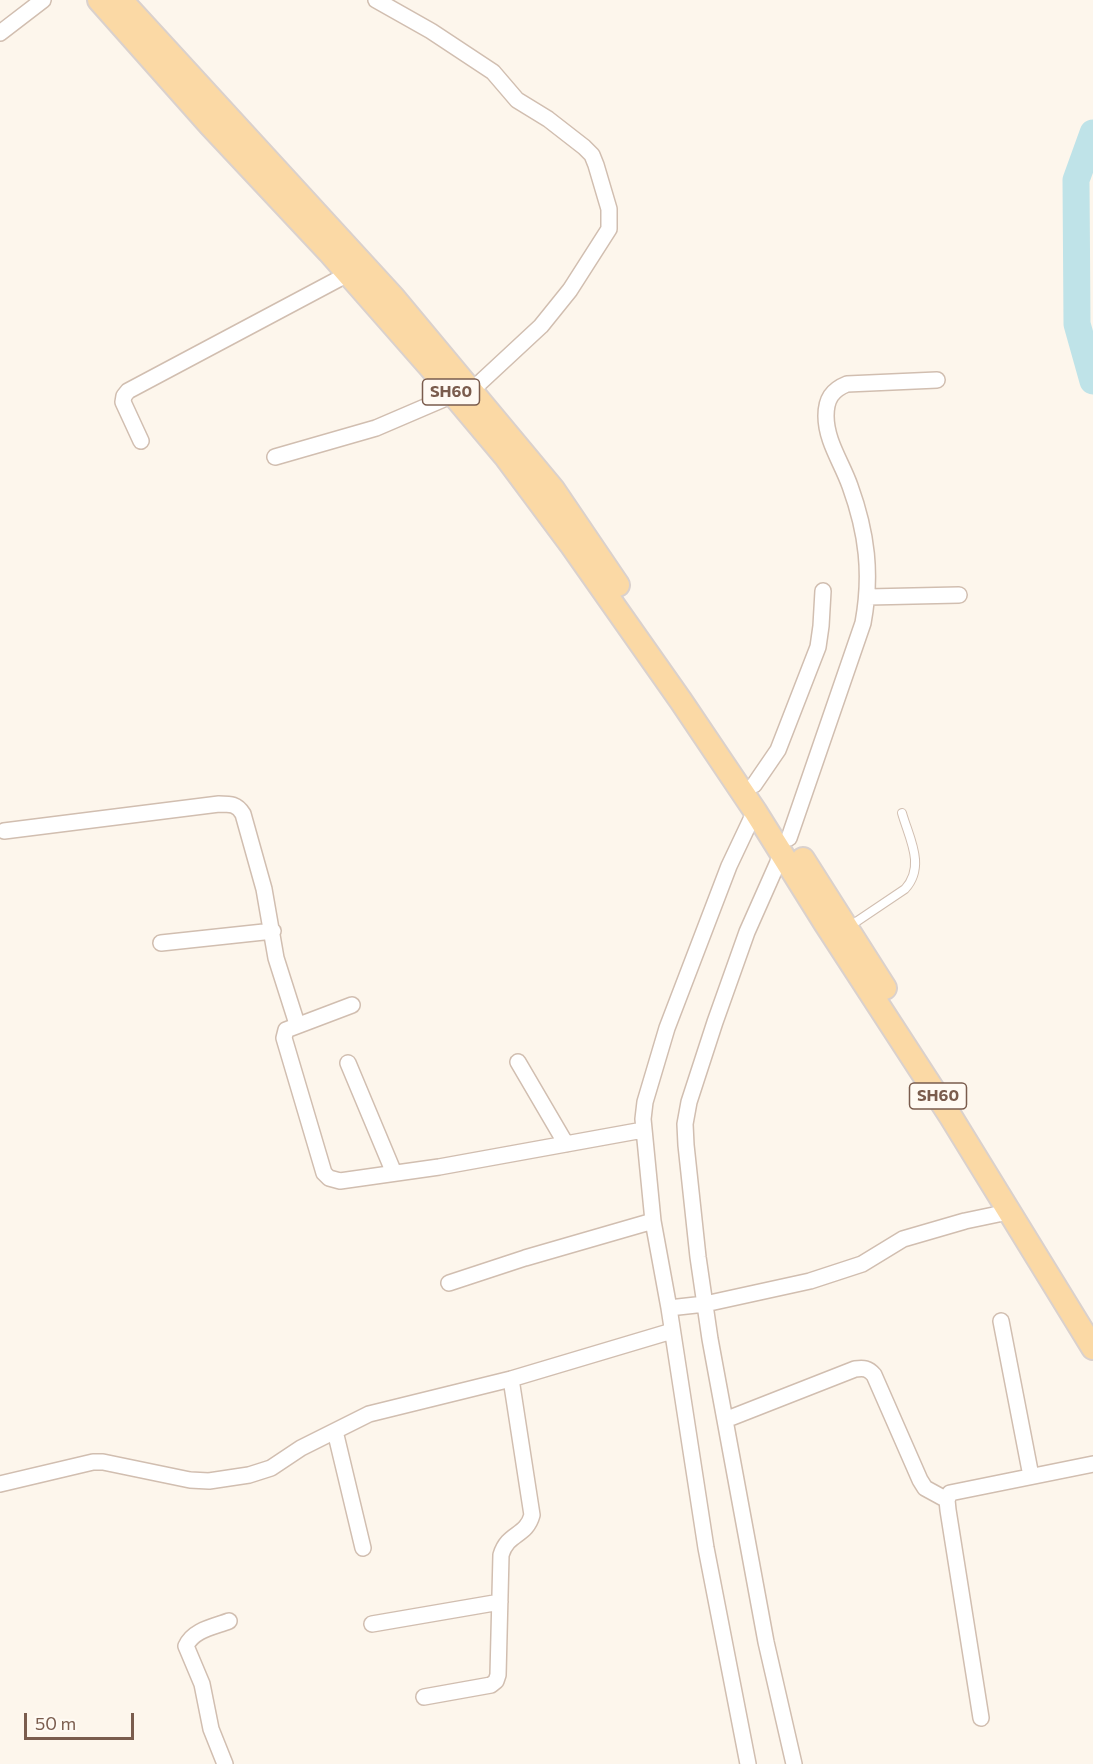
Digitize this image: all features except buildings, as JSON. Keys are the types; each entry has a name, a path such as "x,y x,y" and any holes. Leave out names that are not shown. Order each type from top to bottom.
{"main road":[{"name":"SH60","path":"99,0 210,125 348,274 553,489 783,843 1008,1212 1085,1322"},
{"name":"SH60","path":"121,0 394,298 462,393"},
{"name":"SH60","path":"783,843 847,927 1023,1208 1085,1322 1093,1348"}],"street":[{"path":"0,33 43,0"},
{"path":"275,458 376,428 462,393 541,326 570,290 602,243 609,228 609,209 596,165 592,155 584,147 548,119 517,100 494,72 431,31 376,0"},
{"path":"141,441 123,402 128,391 348,274"},
{"path":"794,1764 766,1642 703,1305 686,1145 686,1124 689,1102 747,932 783,843 860,634 868,597 869,567 861,526 850,486 829,435 826,416 829,399 835,389 847,384 937,380"},
{"path":"747,1764 705,1548 672,1331 671,1309 653,1221 643,1130 645,1102 668,1028 729,866 758,804 818,647 823,591"},
{"path":"868,597 959,595"},
{"path":"4,831 230,804 239,807 264,889 276,958 297,1024"},
{"path":"161,943 273,931"},
{"path":"352,1005 297,1024 286,1030 284,1038 324,1173 329,1179 340,1181 394,1173 643,1130"},
{"path":"518,1062 566,1144"},
{"path":"348,1063 394,1173"},
{"path":"671,1309 703,1305 819,1279 862,1264 903,1239 965,1221 1008,1212"},
{"path":"449,1283 525,1258 653,1221"},
{"path":"1001,1321 1031,1476"},
{"path":"0,1484 93,1462 103,1462 190,1480 234,1479 271,1468 301,1448 369,1414 511,1379 672,1331"},
{"path":"725,1420 855,1370 864,1368 870,1370 920,1480 925,1488 947,1500"},
{"path":"424,1697 491,1685 496,1681 499,1660 501,1556 504,1545 530,1524 532,1515 511,1379"},
{"path":"335,1431 363,1548"},
{"path":"981,1718 947,1500 950,1493 1093,1464"},
{"path":"372,1624 500,1602"},
{"path":"225,1764 211,1729 202,1684 186,1646 190,1638 198,1633 229,1621"}],"lane":[{"path":"847,927 905,889 912,881 916,872 916,860 902,813"}],"waterway":[{"path":"1093,133 1076,180 1077,324 1093,381"}]}
